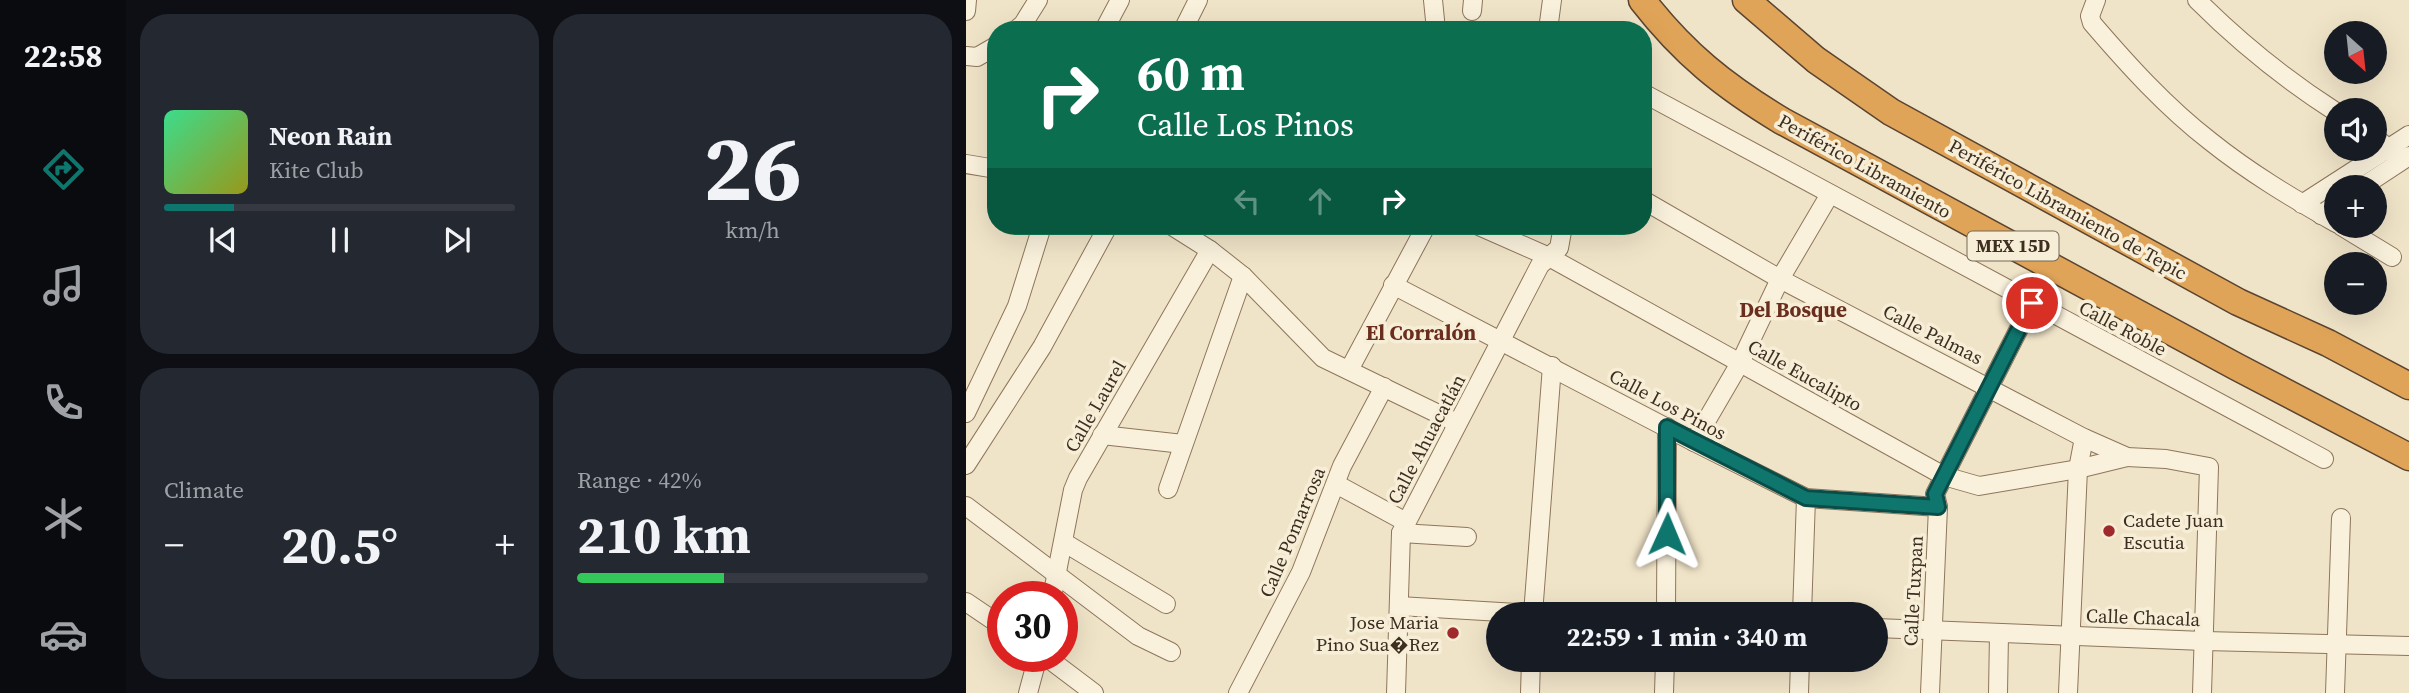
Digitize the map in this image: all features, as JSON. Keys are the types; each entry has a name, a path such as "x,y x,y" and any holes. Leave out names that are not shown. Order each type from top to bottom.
{"highway":[{"name":"Periférico Libramiento","path":"1642,0 1693,59 1744,98 1782,121 2224,361 2409,457"},
{"name":"Periférico Libramiento de Tepic","path":"1746,0 1816,60 1891,112 2238,302 2328,343 2409,386"}],"street":[{"path":"966,11 967,0"},
{"path":"1025,21 1038,0"},
{"path":"1109,21 1120,0"},
{"path":"1188,21 1198,0"},
{"path":"1433,0 1435,21"},
{"path":"1549,21 1552,0"},
{"path":"2197,0 2216,8 2240,42 2289,82 2324,104"},
{"path":"2093,8 2092,23 2120,56 2208,140 2255,175 2324,216"},
{"path":"966,56 977,57 987,51"},
{"name":"Calle Roble","path":"1652,98 2324,459"},
{"path":"2376,175 2400,155 2409,135"},
{"path":"2302,204 2400,155"},
{"path":"966,164 987,168"},
{"path":"1694,442 1740,363 1780,279 1829,194"},
{"name":"Calle Palmas","path":"1652,205 1780,279 2084,438 2127,457 2203,464 2209,467 2204,641"},
{"path":"966,413 970,393 1017,306 1039,235"},
{"path":"966,465 1042,347 1103,235"},
{"path":"1186,235 1243,276 1323,358 1457,423"},
{"path":"1349,370 1421,235"},
{"name":"Calle Eucalipto","path":"1499,235 1549,257 1944,476 1979,486 2127,457"},
{"name":"Calle Ahuacatlán","path":"1396,693 1404,528 1540,265 1559,248 1561,235"},
{"path":"2361,238 2392,257"},
{"name":"Calle Laurel","path":"1056,581 1073,490 1210,250"},
{"path":"1168,489 1243,276"},
{"name":"Calle Los Pinos","path":"1393,285 1806,498 1938,507"},
{"name":"Calle Tuxpan","path":"1930,693 1938,507 1935,494 2032,303"},
{"path":"2328,343 2353,345 2409,374"},
{"path":"1535,602 1552,366"},
{"name":"Calle Pomarrosa","path":"1238,693 1301,572 1342,466 1384,387"},
{"path":"1666,602 1667,427"},
{"path":"1102,435 1183,444"},
{"path":"2068,693 2078,468 2084,438"},
{"path":"1336,485 1404,528 1467,537"},
{"path":"1802,602 1806,498"},
{"path":"966,506 1138,636 1171,652"},
{"path":"2335,693 2341,518"},
{"path":"1065,543 1166,604"},
{"path":"966,602 987,616"},
{"path":"1399,606 1486,611"},
{"name":"Calle Chacala","path":"1888,628 2409,646"},
{"path":"1998,693 1999,634"},
{"path":"2202,693 2204,641"},
{"path":"1028,693 1034,672"},
{"path":"1066,672 1094,693"},
{"path":"1530,693 1531,672"},
{"path":"1664,693 1665,672"},
{"path":"1799,693 1800,672"}],"place":[{"name":"Cadete Juan Escutia","path":"2109,531"},
{"name":"Jose Maria Pino Sua�Rez","path":"1453,633"}],"district":[{"name":"Del Bosque","path":"1793,310"},
{"name":"El Corralón","path":"1421,333"}],"route":[{"path":"1667,534 1667,427 1806,498 1938,507 1935,494 2032,303"}]}
